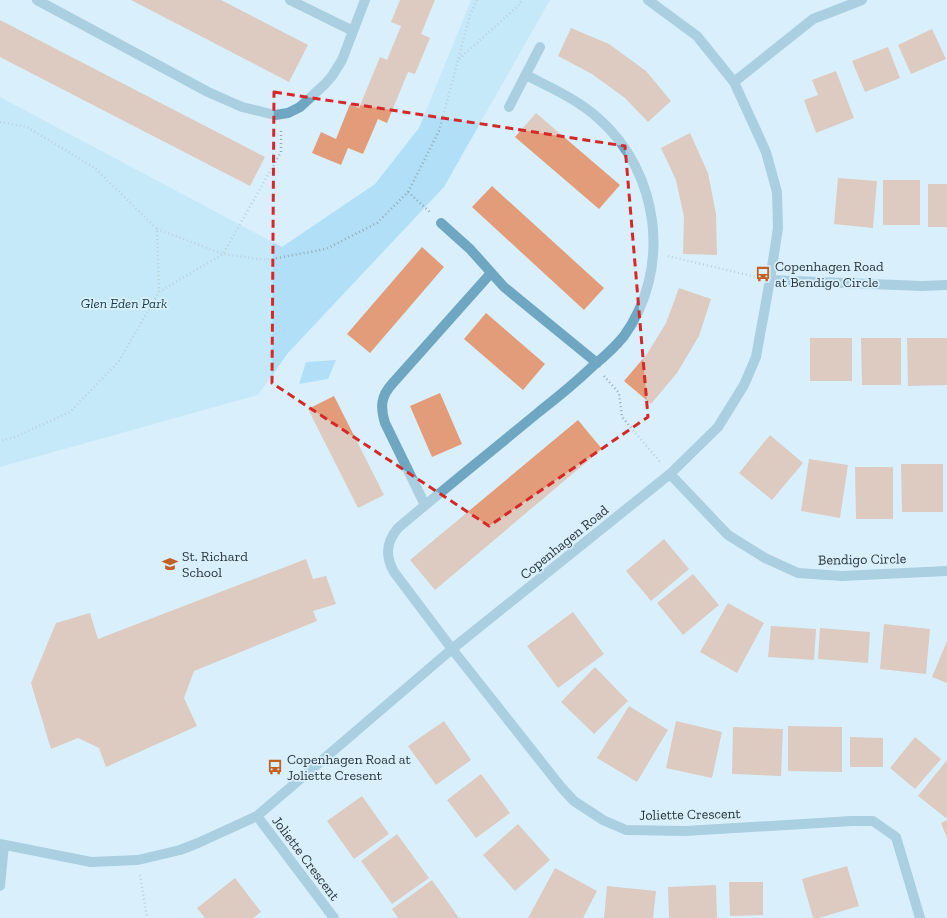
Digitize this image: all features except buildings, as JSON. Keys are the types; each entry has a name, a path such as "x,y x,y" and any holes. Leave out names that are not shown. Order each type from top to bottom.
{"street":[{"path":"37,0 214,95 242,107 275,115 281,115 300,107 328,80 342,60 366,0"},
{"path":"290,0 353,31"},
{"name":"Copenhagen Road","path":"2,845 91,862 138,860 180,850 257,816 452,649 670,474 718,427 744,385 756,357 778,228 776,192 766,152 734,82 697,36 648,0"},
{"path":"734,82 813,19 862,0"},
{"path":"510,107 540,47"},
{"name":"Joliette Crescent","path":"526,75 571,98 585,108 607,127 624,146 634,162 645,187 653,223 654,254 642,302 634,319 619,341 595,364 568,389 398,528 389,542 387,552 389,562 394,572 452,649 574,802 603,820 626,830 685,831 873,821 896,838 920,918"},
{"path":"441,223 470,249 512,294 595,364"},
{"path":"425,505 385,423 381,405 384,396 392,384 491,273"},
{"path":"770,280 922,286 947,285"},
{"name":"Bendigo Circle","path":"670,474 728,535 764,558 798,573 842,576 947,572"},
{"name":"Joliette Crescent","path":"257,816 334,918"},
{"path":"0,886 2,845"}],"path":[{"path":"0,122 27,127 94,168 157,229 223,254 266,260 326,249 377,223 408,192 439,131 470,15 476,0"},
{"path":"458,60 518,6 522,0"},
{"path":"0,441 70,412 119,361 159,292 223,254 281,152 281,115"},
{"path":"408,192 441,223"},
{"path":"157,229 159,292"},
{"path":"654,254 770,280"},
{"path":"595,364 619,393 622,418 670,474"},
{"path":"138,860 146,918"}],"highlighted area":[{"path":"274,92 625,146 648,417 489,526 272,383"}],"green space":[{"name":"Glen Eden Park","path":"471,0 550,0 444,187 288,353 258,395 0,467 0,97 282,247 375,184 419,128"},
{"path":"336,360 328,379 299,384 306,362"}],"place":[{"name":"Copenhagen Road at Bendigo Circle","path":"763,274"},
{"name":"St. Richard School","path":"170,564"},
{"name":"Copenhagen Road at Joliette Cresent","path":"275,767"}]}
